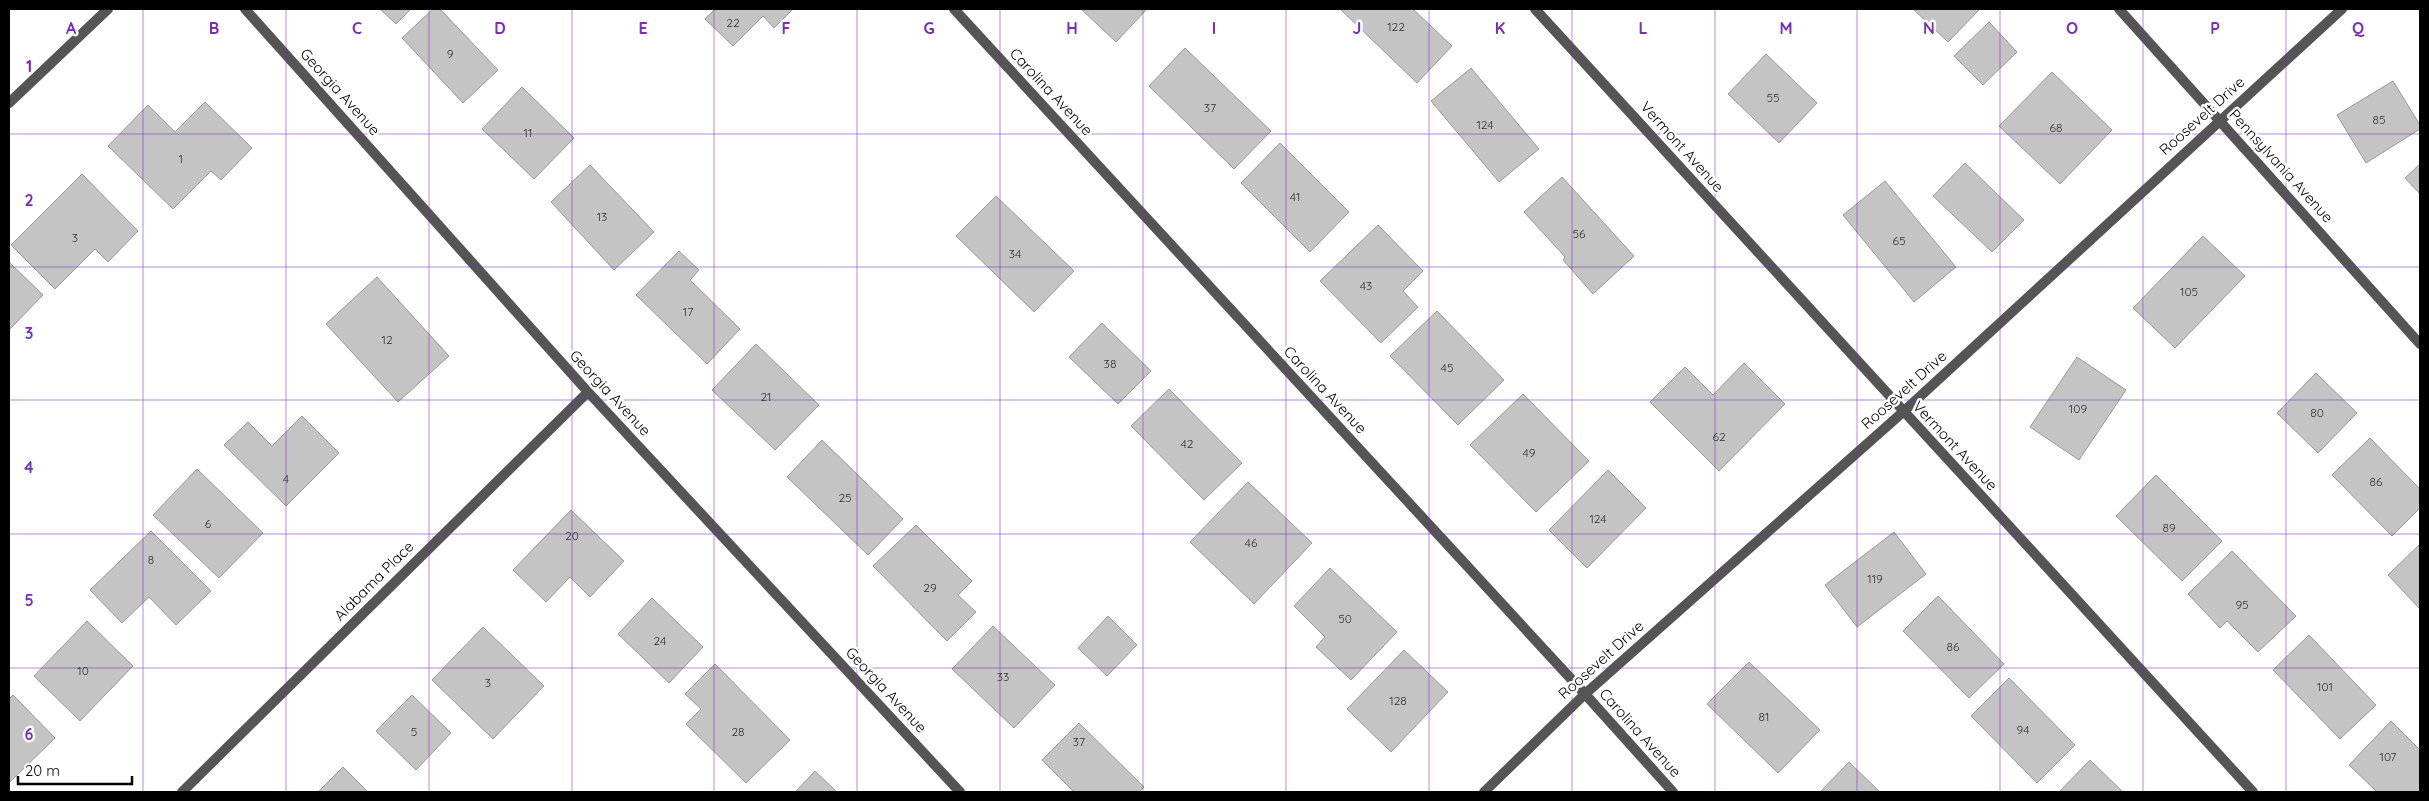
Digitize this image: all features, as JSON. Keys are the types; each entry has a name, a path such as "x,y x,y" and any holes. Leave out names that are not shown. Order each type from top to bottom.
{"street":[{"path":"9,103 108,9"},
{"name":"Georgia Avenue","path":"245,9 588,392 960,792"},
{"name":"Carolina Avenue","path":"954,9 1673,792"},
{"name":"Vermont Avenue","path":"1535,9 2253,792"},
{"name":"Pennsylvania Avenue","path":"2119,9 2220,119 2420,344"},
{"name":"Roosevelt Drive","path":"1484,792 1585,694 1903,412 2342,9"},
{"name":"Alabama Place","path":"182,792 588,392"}],"building":[{"path":"380,9 411,9 396,24"},
{"path":"433,9 440,9 498,70 463,103 402,38"},
{"path":"715,9 793,9 774,28 763,16 733,46 705,19"},
{"path":"1081,9 1147,9 1116,42"},
{"path":"1340,9 1413,9 1452,46 1417,83"},
{"path":"1913,9 1980,9 1948,42"},
{"path":"1989,22 2017,52 1983,85 1954,56"},
{"path":"1185,48 1271,131 1234,169 1149,86"},
{"path":"1766,54 1817,103 1779,143 1728,94"},
{"path":"1471,68 1539,149 1499,182 1431,101"},
{"path":"2052,72 2112,130 2060,184 1999,126"},
{"path":"2393,81 2420,125 2420,129 2366,163 2337,115"},
{"path":"522,87 574,138 534,179 482,129"},
{"path":"205,102 252,148 221,180 211,171 173,209 108,146 148,105 175,132"},
{"path":"1280,143 1349,212 1310,252 1241,183"},
{"path":"1965,163 2024,220 1992,252 1933,196"},
{"path":"2420,164 2420,194 2405,178"},
{"path":"590,165 654,232 614,270 551,202"},
{"path":"82,174 138,231 108,262 95,249 55,289 11,245"},
{"path":"1562,177 1634,256 1593,294 1563,260 1565,257 1524,212"},
{"path":"1885,181 1956,267 1914,302 1843,215"},
{"path":"996,196 1074,271 1034,312 956,236"},
{"path":"1378,225 1423,271 1403,291 1418,307 1381,343 1320,281"},
{"path":"2203,236 2245,276 2175,348 2133,308"},
{"path":"679,251 699,270 690,280 740,329 707,364 636,295"},
{"path":"9,262 43,295 9,330"},
{"path":"377,277 449,356 398,402 326,324"},
{"path":"1437,311 1504,380 1458,425 1390,356"},
{"path":"1102,323 1151,371 1118,404 1069,357"},
{"path":"756,344 819,405 775,450 712,390"},
{"path":"2077,357 2126,390 2079,460 2030,427"},
{"path":"1744,363 1785,404 1719,471 1650,402 1685,367 1713,395"},
{"path":"2316,373 2357,413 2318,453 2277,413"},
{"path":"1169,389 1242,463 1204,500 1131,426"},
{"path":"1523,394 1589,461 1536,512 1470,445"},
{"path":"302,416 339,453 286,506 224,445 248,422 272,446"},
{"path":"2370,438 2420,489 2420,508 2392,536 2332,475"},
{"path":"822,440 903,519 868,555 787,477"},
{"path":"197,469 263,533 219,578 153,515"},
{"path":"1608,470 1646,508 1587,568 1549,530"},
{"path":"2156,475 2222,541 2182,581 2116,516"},
{"path":"1248,482 1312,543 1254,604 1190,542"},
{"path":"571,510 624,561 590,597 570,577 546,602 513,570"},
{"path":"916,525 972,581 958,595 976,612 947,641 873,566"},
{"path":"151,531 211,591 176,625 149,597 122,623 90,590"},
{"path":"1894,532 1926,574 1857,627 1825,585"},
{"path":"2420,544 2420,607 2419,608 2388,575"},
{"path":"2232,551 2296,616 2258,652 2227,621 2220,628 2188,594"},
{"path":"1330,568 1397,632 1351,680 1316,647 1325,637 1294,606"},
{"path":"1938,596 2004,664 1969,698 1903,631"},
{"path":"652,598 703,647 669,683 618,634"},
{"path":"1108,616 1137,645 1107,676 1078,648"},
{"path":"87,621 133,666 80,721 34,676"},
{"path":"993,626 1055,685 1014,728 952,669"},
{"path":"483,627 544,686 493,739 432,680"},
{"path":"2309,635 2376,705 2340,739 2273,670"},
{"path":"1404,650 1448,692 1391,752 1347,709"},
{"path":"1749,662 1820,730 1778,773 1707,704"},
{"path":"715,664 790,740 746,783 686,724 701,709 685,694"},
{"path":"2009,678 2075,745 2037,783 1971,716"},
{"path":"13,695 55,738 9,783 9,699"},
{"path":"412,695 451,733 416,770 376,731"},
{"path":"2391,721 2420,750 2420,792 2377,792 2349,765"},
{"path":"1079,723 1144,787 1139,792 1074,792 1042,760"},
{"path":"2090,760 2123,792 2059,792"},
{"path":"1849,762 1880,792 1820,792"},
{"path":"343,767 368,792 318,792"},
{"path":"815,771 837,792 795,792"}]}
